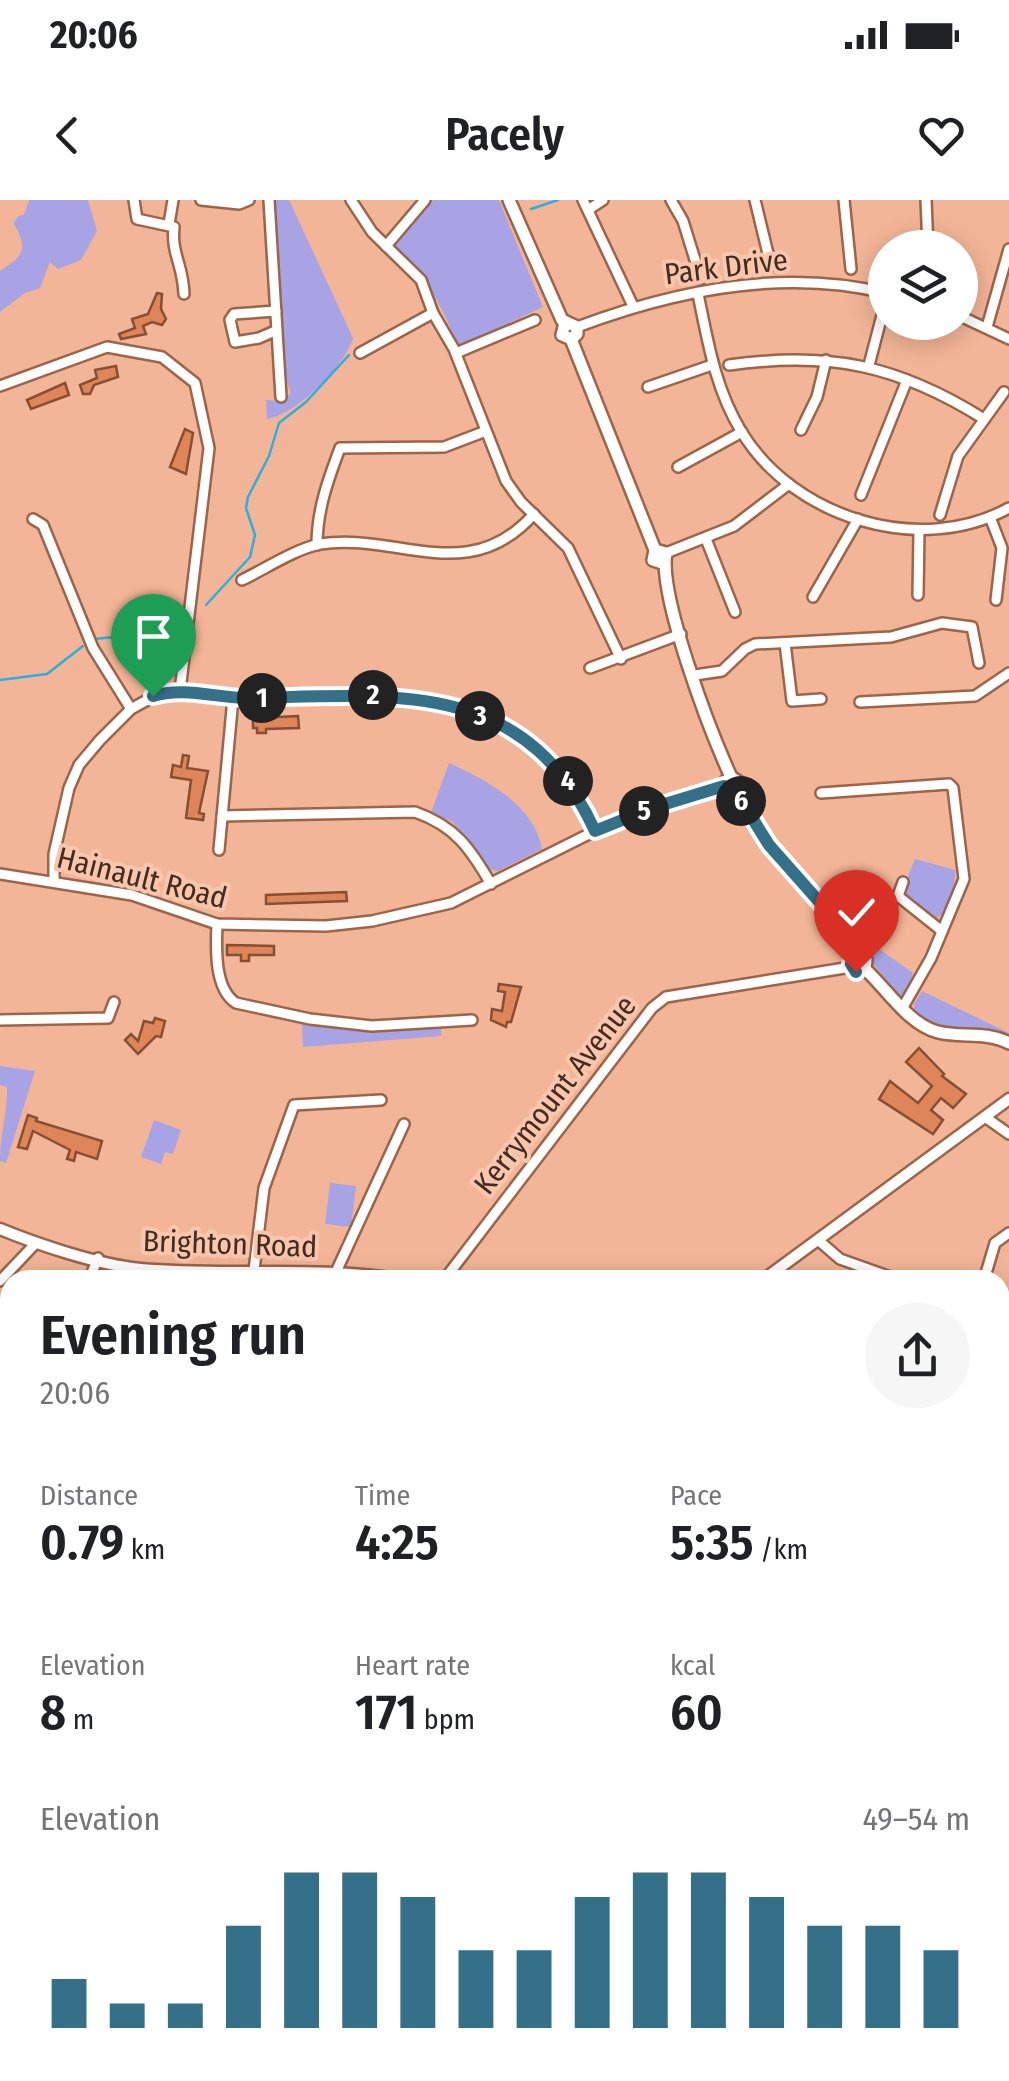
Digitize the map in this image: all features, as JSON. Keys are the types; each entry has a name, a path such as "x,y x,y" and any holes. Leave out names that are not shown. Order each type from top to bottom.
{"main road":[{"path":"510,200 571,330 661,555 681,634 731,785 769,845 838,923 854,962 866,960 865,968 902,1007 937,1032 988,1036 1009,1043"}],"street":[{"path":"134,200 136,219 170,225"},
{"path":"173,200 172,246 184,270 184,294"},
{"path":"201,200 239,204 249,200"},
{"path":"269,200 281,397"},
{"path":"351,200 386,246 421,280 433,314 456,353 506,480 568,548 620,658"},
{"path":"386,246 425,200"},
{"path":"603,200 586,205 633,306"},
{"path":"671,200 701,280"},
{"path":"756,200 771,266"},
{"path":"844,200 851,269"},
{"path":"926,200 927,230"},
{"path":"986,327 1009,249"},
{"name":"Park Drive","path":"571,330 633,306 762,282 832,282 868,289"},
{"path":"698,294 712,366 742,432 767,466 789,484 858,519 919,531 990,517 1009,508"},
{"path":"275,331 234,342 230,320 234,314 276,311"},
{"path":"360,353 433,314"},
{"path":"456,353 535,320"},
{"path":"978,324 1009,338"},
{"path":"870,365 876,340"},
{"path":"0,386 107,347 162,357 195,383 209,448 180,691"},
{"path":"729,365 772,359 870,365 951,398 984,419"},
{"path":"802,430 817,397 826,360"},
{"path":"648,387 712,366"},
{"path":"861,496 907,380"},
{"path":"940,515 952,470 1004,392"},
{"path":"317,544 321,504 340,448 444,446 486,432"},
{"path":"678,467 742,432"},
{"path":"661,555 746,519 789,484"},
{"path":"242,580 317,544 377,545 418,554 458,555 507,537 534,514"},
{"path":"990,517 1002,548 996,600"},
{"path":"33,519 43,526 92,648 131,709"},
{"path":"813,597 858,519"},
{"path":"918,596 919,531"},
{"path":"706,539 735,612"},
{"path":"695,676 722,672 744,648 755,644 892,637 928,625 957,622 972,626 980,664"},
{"path":"590,668 681,634"},
{"path":"786,643 792,701 821,700"},
{"path":"860,702 976,696 1009,672"},
{"path":"54,880 61,818 75,774 89,752 131,709 153,696 180,691 232,698 394,696 462,708 516,734 552,763 573,787 595,831"},
{"path":"219,850 232,698"},
{"path":"820,793 948,784 952,788 964,879 902,1007"},
{"name":"Hainault Road","path":"0,874 54,880 148,900 216,924 326,926 372,921 432,910 595,831 652,808 731,785"},
{"path":"222,816 416,812 462,837 491,884"},
{"path":"903,882 900,898 942,931"},
{"path":"216,924 222,984 229,999 236,1003 372,1026 472,1020"},
{"name":"Kerrymount Avenue","path":"452,1270 652,1008 666,996 854,962"},
{"path":"0,1020 108,1018 114,1002"},
{"path":"784,1270 818,1240 1009,1099"},
{"path":"254,1270 264,1188 294,1106 381,1100"},
{"path":"985,1117 1009,1134"},
{"path":"337,1270 404,1124"},
{"name":"Brighton Road","path":"0,1229 35,1244 139,1269 254,1270"},
{"path":"987,1270 995,1244 1009,1233"},
{"path":"818,1240 840,1259 871,1270"},
{"path":"10,1270 35,1244"},
{"path":"93,1270 98,1258"}],"shaded area":[{"path":"29,200 88,200 97,231 81,260 58,269 50,262 40,288 25,293 0,312 0,271 22,251 14,223 24,215"},
{"path":"273,200 289,200 353,338 340,362 318,388 292,409 267,419 266,400 282,401 291,393 284,374"},
{"path":"433,200 499,200 543,307 458,347 432,292 393,245"},
{"path":"449,763 493,786 520,807 538,834 542,849 498,871 489,869 453,822 431,813"},
{"path":"915,859 955,870 950,903 937,918 901,893"},
{"path":"869,942 913,973 908,991 901,997 862,950"},
{"path":"922,991 1009,1033 1009,1041 963,1028 932,1028 915,1017 914,1004"},
{"path":"302,1020 441,1026 441,1036 303,1047"},
{"path":"0,1066 35,1071 6,1163 0,1161 7,1087 0,1085"},
{"path":"154,1120 181,1130 173,1154 165,1152 161,1164 141,1157"},
{"path":"330,1183 356,1186 351,1227 325,1224"}],"building":[{"path":"157,293 162,294 161,309 166,319 162,325 152,322 143,326 146,334 121,339 119,334 135,328 132,319 148,314"},
{"path":"116,366 118,377 94,385 90,394 83,394 80,385 97,378 95,370"},
{"path":"65,383 69,395 31,409 27,400"},
{"path":"185,429 193,433 186,474 170,467"},
{"path":"298,716 299,728 257,733 257,728 253,728 253,718"},
{"path":"183,755 189,756 187,768 208,771 199,813 204,814 203,820 186,818 191,780 171,777 173,765 181,767"},
{"path":"346,892 347,901 266,904 266,895"},
{"path":"227,945 274,946 274,955 249,955 249,961 241,961 241,955 227,955"},
{"path":"499,984 521,987 506,1027 491,1020 492,1009 502,1011 505,992 498,991"},
{"path":"155,1018 165,1021 161,1037 156,1036 138,1054 125,1040 131,1034 138,1041 144,1021 153,1023"},
{"path":"919,1048 942,1076 966,1094 953,1108 941,1098 931,1110 943,1120 933,1134 879,1099 890,1081 918,1103 932,1086 906,1062"},
{"path":"28,1115 36,1121 102,1141 97,1159 76,1152 74,1161 67,1159 70,1150 33,1131 27,1149 18,1147"}],"waterway":[{"path":"531,209 558,200"},
{"path":"206,605 250,557 255,535 246,508 248,497 269,456 279,423 306,402 349,355"},
{"path":"94,639 124,636 136,628 179,617"},
{"path":"0,680 47,674 83,646"}],"route":[{"path":"153,696 174,691 232,698 394,696 462,708 516,734 562,772 595,831 724,786 726,791 736,792 769,845 838,923 856,956 851,964 856,972"}]}
